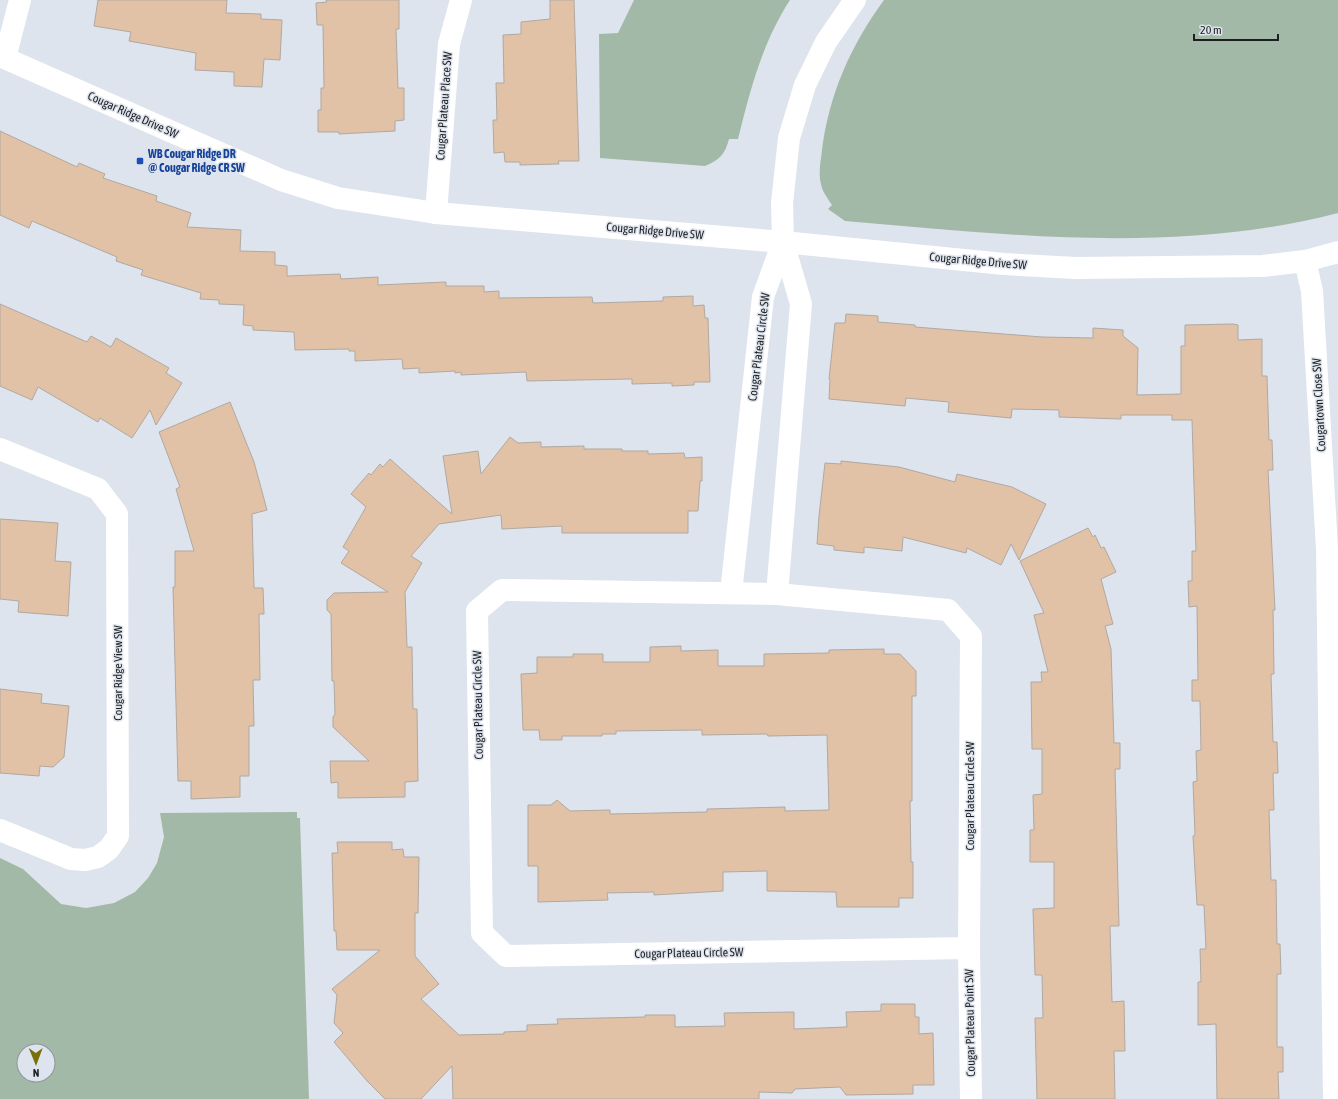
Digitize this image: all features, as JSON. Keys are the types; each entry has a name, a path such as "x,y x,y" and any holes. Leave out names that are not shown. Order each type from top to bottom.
{"street":[{"path":"3,57 20,0"},
{"name":"Cougar Plateau Place SW","path":"436,213 449,44 461,0"},
{"path":"777,594 801,304 783,242 782,203 789,138 805,85 826,42 856,0"},
{"name":"Cougar Ridge Drive SW","path":"3,57 281,180 338,198 436,213 783,242 1004,264 1075,268 1263,266 1305,261 1338,252"},
{"name":"Cougar Plateau Circle SW","path":"731,593 763,297 783,242"},
{"name":"Cougartown Close SW","path":"1305,261 1312,291 1332,549 1334,1099"},
{"name":"Cougar Ridge View SW","path":"0,448 98,488 117,514 118,836 110,849 98,857 78,860 72,859 0,830"},
{"name":"Cougar Plateau Circle SW","path":"502,590 777,594 948,610 971,636 969,948 506,956 482,933 477,612 502,590"},
{"name":"Cougar Plateau Point SW","path":"969,948 971,1099"}],"green space":[{"path":"634,0 790,0 780,16 764,50 752,85 738,139 729,139 724,153 710,164 705,166 600,158 599,34 618,33"},
{"path":"884,0 1338,0 1338,213 1277,226 1216,234 1154,238 1030,236 845,221 828,209 832,205 821,184 820,167 825,129 843,71 861,35"},
{"path":"297,812 297,818 300,818 309,1099 0,1099 0,858 23,869 61,904 86,908 114,903 135,892 148,878 157,863 164,837 160,813"}],"building":[{"path":"98,0 227,0 226,13 261,14 261,19 282,20 280,60 264,59 262,87 234,86 234,72 195,70 196,53 129,41 131,32 94,26"},
{"path":"326,0 399,0 399,29 396,29 398,88 404,88 404,120 395,121 395,131 339,134 339,132 318,132 318,110 321,110 321,88 324,88 323,25 317,25 316,3 327,2"},
{"path":"550,0 574,0 579,161 558,161 559,164 520,165 520,162 505,162 504,152 494,153 493,120 497,120 496,83 504,83 503,35 521,34 521,22 550,19"},
{"path":"0,131 77,167 79,163 105,174 103,178 157,196 156,201 191,213 187,227 241,230 240,251 275,252 275,265 287,266 287,276 340,274 341,279 378,277 378,285 446,282 446,286 484,286 484,292 499,291 499,298 592,297 593,303 663,301 663,297 693,296 693,306 704,305 705,318 708,318 710,382 694,382 694,385 672,386 672,383 632,384 632,379 527,381 526,372 461,375 461,372 455,373 455,371 419,373 419,368 403,369 402,359 355,361 355,351 349,351 349,349 295,350 294,332 253,330 253,326 243,325 244,305 219,304 219,300 200,299 201,293 141,275 143,270 116,261 117,257 32,221 29,228 0,215"},
{"path":"0,304 87,342 91,336 111,347 116,338 169,368 166,373 182,383 156,425 150,410 132,438 100,418 98,422 38,387 32,400 0,386"},
{"path":"846,314 878,316 878,322 915,325 915,327 1042,337 1093,338 1093,328 1123,330 1123,336 1138,348 1137,395 1181,394 1181,346 1185,346 1185,325 1233,324 1238,325 1238,340 1262,339 1262,376 1267,376 1269,440 1272,440 1273,470 1268,470 1275,610 1273,610 1274,674 1271,674 1273,742 1277,742 1278,773 1273,773 1274,810 1269,810 1271,880 1276,880 1277,944 1280,944 1281,974 1277,974 1277,1047 1283,1047 1283,1072 1278,1072 1279,1099 1217,1099 1216,1024 1198,1025 1198,982 1201,982 1200,949 1206,949 1204,905 1197,905 1193,836 1195,835 1193,782 1197,781 1196,751 1201,750 1200,701 1192,701 1192,680 1198,680 1197,606 1189,607 1188,581 1192,581 1192,551 1196,551 1192,420 1172,420 1172,415 1121,415 1121,419 1059,417 1059,410 1012,409 1011,418 948,412 949,402 906,398 905,406 829,399 829,379 835,323 845,323"},
{"path":"230,402 254,462 267,510 252,514 254,588 263,588 264,614 259,614 260,680 253,680 254,726 249,726 249,776 240,776 240,797 191,799 191,781 178,781 173,587 175,587 175,551 194,551 176,489 180,487 159,432"},
{"path":"510,437 518,443 541,442 541,447 584,446 584,449 648,451 648,454 684,453 685,458 702,457 702,481 700,481 698,511 688,511 688,533 562,533 562,526 502,529 501,515 439,524 411,556 422,563 405,592 407,647 412,647 413,709 417,709 418,781 405,782 405,797 338,798 338,782 331,783 330,761 369,761 333,727 333,717 335,714 334,681 332,681 331,614 327,610 327,600 334,593 388,592 341,563 349,551 343,547 366,507 351,494 369,473 371,475 380,464 383,467 390,459 452,514 443,456 478,451 481,474"},
{"path":"841,461 899,467 955,482 957,474 1012,487 1046,504 1019,560 1011,544 1001,565 967,548 966,553 903,537 902,551 864,547 864,553 834,550 834,546 817,544 819,516 825,463 841,464"},
{"path":"0,519 58,523 55,561 71,562 68,616 18,612 19,601 0,599"},
{"path":"1088,528 1093,537 1095,535 1101,548 1104,547 1116,572 1101,579 1113,624 1105,626 1111,649 1114,743 1120,743 1120,769 1115,769 1119,926 1110,926 1112,1002 1124,1001 1125,1051 1114,1051 1115,1099 1037,1099 1035,1018 1043,1018 1042,975 1035,975 1033,909 1054,908 1054,862 1030,862 1030,830 1034,830 1033,795 1042,794 1042,749 1032,749 1031,682 1042,682 1041,672 1048,672 1034,615 1044,613 1020,561"},
{"path":"681,646 681,651 718,650 718,666 764,666 764,654 829,653 829,650 884,649 884,654 900,654 916,671 916,696 912,696 912,801 910,801 913,898 899,898 899,907 837,907 836,892 767,891 767,871 723,872 723,891 654,895 654,892 607,893 608,900 538,902 538,866 528,866 528,805 551,805 557,800 570,811 610,810 610,814 707,812 707,809 785,807 785,811 829,810 827,735 702,735 702,730 616,731 616,734 602,734 602,736 562,736 562,740 540,740 539,730 523,730 521,674 537,673 537,657 573,657 573,654 603,654 603,662 650,662 650,647"},
{"path":"0,689 42,694 41,703 69,706 64,757 53,767 40,766 39,776 0,773"},
{"path":"337,842 392,842 392,850 403,849 404,857 419,857 418,913 415,913 415,956 439,984 421,999 459,1035 504,1034 504,1032 527,1031 527,1025 558,1024 557,1019 645,1017 645,1015 675,1015 675,1027 725,1026 724,1013 794,1012 794,1029 847,1027 846,1012 881,1011 881,1004 915,1004 915,1017 919,1017 919,1034 933,1033 934,1085 913,1085 913,1094 846,1095 840,1087 795,1089 792,1093 759,1092 759,1099 453,1099 452,1066 421,1099 385,1099 367,1081 334,1042 343,1033 334,1023 337,995 332,989 380,950 337,950 336,931 334,931 332,853 338,853"}],"place":[{"name":"WB Cougar Ridge DR @ Cougar Ridge CR SW","path":"140,161"}]}
